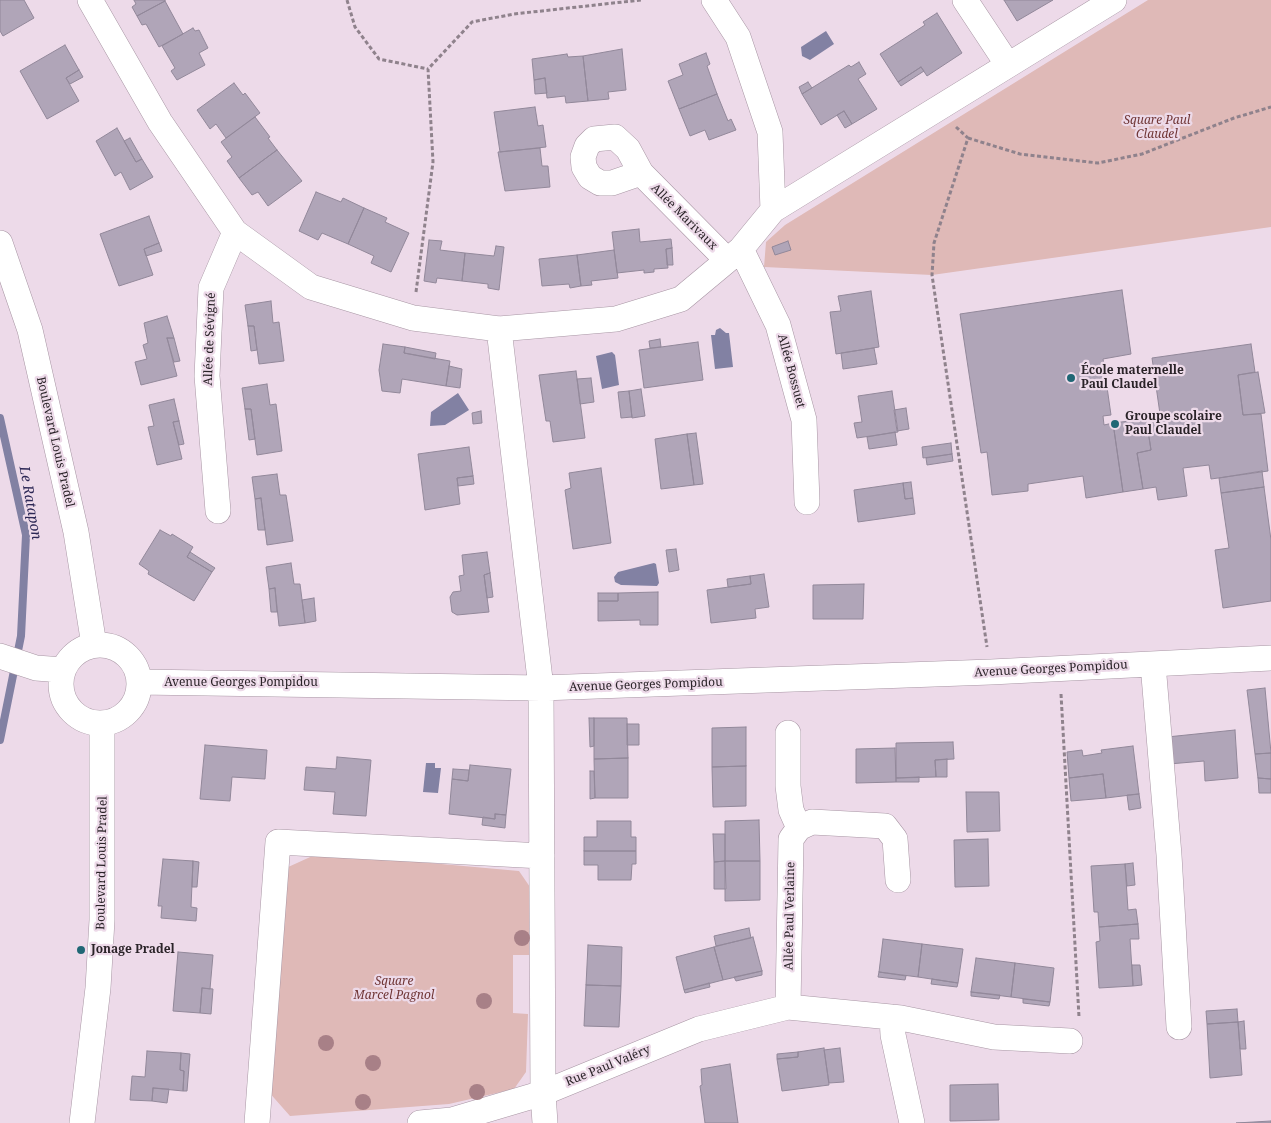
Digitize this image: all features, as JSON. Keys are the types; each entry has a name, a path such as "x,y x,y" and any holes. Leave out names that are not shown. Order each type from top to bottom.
{"street":[{"path":"90,0 160,122 235,232 311,287 413,318 499,329 616,318 681,299 734,255 773,210 1114,0"},
{"path":"714,0 738,37 770,132 773,210"},
{"path":"965,0 1008,66"},
{"name":"Allée Marivaux","path":"641,173 734,255"},
{"name":"Allée de Sévigné","path":"218,511 207,376 211,288 235,232"},
{"name":"Boulevard Louis Pradel","path":"0,242 32,339 76,532 94,645"},
{"name":"Allée Bossuet","path":"734,255 778,325 804,420 807,502"},
{"path":"499,329 541,688 543,1093 545,1123"},
{"path":"94,645 116,648 126,656 134,666 138,682 134,703 115,720 102,723 89,722 78,716 68,707 62,696 60,683 63,670 69,659 79,651 94,645"},
{"path":"0,657 36,668 63,670"},
{"name":"Avenue Georges Pompidou","path":"138,682 541,688 991,672 1271,658"},
{"path":"1153,664 1169,855 1179,1027"},
{"name":"Boulevard Louis Pradel","path":"82,1123 98,988 102,920 102,723"},
{"path":"788,732 788,786 791,810 799,828 812,822 885,826 895,839 898,880"},
{"name":"Allée Paul Verlaine","path":"788,1007 791,839 799,828"},
{"path":"257,1123 278,842 542,856"},
{"name":"Rue Paul Valéry","path":"543,1093 699,1029 788,1007 892,1017 994,1037 1070,1041"},
{"path":"892,1017 892,1035 912,1123"},
{"path":"420,1123 452,1120 543,1093"}],"path":[{"path":"347,0 355,27 379,59 428,69"},
{"path":"413,318 433,162 428,69 472,22 514,14 641,0"},
{"path":"941,107 951,122 968,138 1020,154 1098,163 1142,154 1234,118 1271,107"},
{"path":"968,138 934,243 932,275 991,672"},
{"path":"1060,668 1080,1030 1070,1041"}],"green space":[{"name":"Square Paul Claudel","path":"1148,0 1271,0 1271,227 932,275 764,267 766,242 785,225"},
{"name":"Square Marcel Pagnol","path":"319,853 519,871 530,887 529,955 513,955 513,1013 528,1014 526,1072 514,1089 449,1104 290,1116 267,1090 286,868"}],"water":[{"path":"826,31 834,44 810,60 802,56 801,47"},
{"path":"720,328 729,333 733,367 715,369 711,335 715,335 716,330"},
{"path":"612,352 615,355 619,385 602,389 596,356"},
{"path":"458,393 469,410 445,425 430,426 431,412"},
{"path":"656,564 659,583 657,586 621,585 615,582 614,577 618,572"},
{"path":"426,763 435,763 435,768 441,768 438,793 423,792"}],"building":[{"path":"0,0 24,0 34,18 3,36 0,31"},
{"path":"134,0 165,1 137,16 132,7 136,4"},
{"path":"1004,0 1053,0 1017,21"},
{"path":"165,1 183,34 159,47 146,24 142,25 137,16"},
{"path":"937,13 962,53 927,76 921,67 898,82 880,54 925,25 923,22"},
{"path":"193,28 195,31 199,30 208,48 199,53 205,65 177,80 171,71 175,68 162,46"},
{"path":"65,45 79,70 66,78 79,101 47,119 20,71"},
{"path":"622,49 626,90 608,92 609,99 588,101 583,56"},
{"path":"706,53 710,64 707,66 717,94 679,109 668,81 683,75 679,64"},
{"path":"567,54 568,57 583,56 588,101 566,103 565,96 547,98 545,78 534,80 532,59"},
{"path":"859,62 866,74 858,79 877,109 852,124 844,111 821,125 802,94 849,65 851,67"},
{"path":"921,67 924,71 901,86 898,82"},
{"path":"79,70 83,77 70,84 66,78"},
{"path":"545,78 547,93 535,94 534,80"},
{"path":"808,82 812,88 802,94 799,87"},
{"path":"234,83 243,95 245,93 260,113 226,138 216,124 210,129 197,110"},
{"path":"717,94 728,121 731,119 736,130 709,140 705,130 690,136 679,109"},
{"path":"535,107 538,126 543,125 546,147 500,152 494,112"},
{"path":"844,111 852,124 845,128 837,115"},
{"path":"255,117 277,150 239,178 227,161 232,157 221,142"},
{"path":"117,128 136,162 142,159 153,177 130,190 121,172 115,176 96,141"},
{"path":"130,138 142,159 136,162 124,141"},
{"path":"540,148 542,166 548,166 550,187 505,191 498,152"},
{"path":"277,150 302,181 268,206 258,192 252,195 239,178"},
{"path":"316,192 341,202 343,198 364,208 348,244 322,233 318,240 299,231"},
{"path":"364,208 387,218 385,222 409,233 391,272 371,263 374,256 348,244"},
{"path":"149,216 159,243 144,249 153,275 119,286 100,234"},
{"path":"639,229 640,242 671,239 672,248 666,249 668,268 654,269 654,272 644,273 644,270 617,273 612,232"},
{"path":"429,240 442,241 440,250 465,253 462,281 437,278 436,283 424,281"},
{"path":"788,241 791,250 775,255 772,247"},
{"path":"159,243 162,251 146,256 144,249"},
{"path":"496,246 504,247 499,290 488,288 488,284 462,281 465,253 494,256"},
{"path":"672,248 673,265 667,265 666,249"},
{"path":"614,250 618,278 591,281 592,285 581,286 577,255"},
{"path":"577,255 581,286 570,288 569,284 542,286 539,259"},
{"path":"1122,290 1131,354 1103,359 1111,415 1103,416 1104,425 1113,423 1123,492 1086,498 1083,476 1028,484 1028,491 992,495 987,452 981,453 960,314"},
{"path":"871,291 879,347 836,354 830,312 841,311 838,296"},
{"path":"271,301 273,323 279,322 284,361 259,364 254,326 248,326 245,305"},
{"path":"167,316 174,338 167,338 177,376 141,385 135,362 147,359 143,345 148,343 144,323"},
{"path":"248,326 254,326 257,350 251,351"},
{"path":"167,338 174,338 180,361 174,362"},
{"path":"660,339 661,347 650,348 649,341"},
{"path":"698,342 703,380 644,388 639,350"},
{"path":"383,344 405,347 404,353 450,361 446,386 402,379 400,393 382,391 379,370"},
{"path":"1251,344 1255,372 1238,375 1243,415 1261,414 1268,471 1211,479 1209,465 1183,468 1187,496 1158,500 1156,487 1143,489 1137,453 1151,450 1147,423 1161,421 1152,358"},
{"path":"405,347 436,353 435,359 404,353"},
{"path":"874,348 877,364 843,369 841,353"},
{"path":"449,366 462,369 460,388 446,386"},
{"path":"576,371 585,438 553,442 550,421 546,421 539,375"},
{"path":"1258,372 1265,413 1243,415 1238,375"},
{"path":"591,378 594,402 580,404 577,379"},
{"path":"267,384 270,405 276,404 282,451 257,455 251,409 245,409 242,388"},
{"path":"641,389 645,416 632,418 629,391"},
{"path":"629,391 632,417 621,418 618,392"},
{"path":"892,391 898,432 857,438 854,423 862,422 858,396"},
{"path":"174,399 179,421 173,422 182,459 157,465 148,427 154,426 149,405"},
{"path":"906,408 909,429 897,431 894,410"},
{"path":"245,409 251,409 255,439 249,440"},
{"path":"481,411 482,423 473,424 472,413"},
{"path":"1146,419 1151,450 1137,453 1143,489 1123,492 1113,423"},
{"path":"179,421 184,444 179,445 173,422"},
{"path":"895,432 897,445 869,449 867,437"},
{"path":"696,433 703,484 694,485 687,434"},
{"path":"687,434 694,485 661,489 655,439"},
{"path":"951,443 952,454 923,458 922,447"},
{"path":"469,447 473,476 457,478 460,504 425,510 418,454"},
{"path":"952,454 953,461 927,465 926,458"},
{"path":"601,468 611,543 573,549 565,490 571,488 569,473"},
{"path":"1262,471 1264,487 1221,493 1219,478"},
{"path":"277,474 280,495 286,495 293,541 267,545 261,498 255,499 252,477"},
{"path":"473,476 474,484 458,486 457,478"},
{"path":"911,482 913,498 905,499 903,483"},
{"path":"903,483 905,499 913,498 915,514 858,522 854,490"},
{"path":"1264,487 1271,540 1271,601 1223,608 1215,550 1229,548 1221,493"},
{"path":"261,498 265,530 258,530 255,499"},
{"path":"160,530 171,536 172,534 193,547 187,557 212,572 194,601 148,574 149,571 139,564"},
{"path":"676,549 679,570 669,572 666,550"},
{"path":"190,552 215,568 212,572 187,557"},
{"path":"487,552 490,573 484,575 489,612 457,615 452,612 450,597 453,592 461,591 459,576 464,575 462,555"},
{"path":"291,563 294,584 300,584 305,623 279,626 275,588 269,589 266,567"},
{"path":"490,573 493,597 487,598 484,575"},
{"path":"764,574 769,607 755,609 756,618 711,623 707,590 751,584 750,576"},
{"path":"750,576 751,584 728,587 727,579"},
{"path":"864,584 863,619 813,619 813,585"},
{"path":"275,588 277,612 271,612 269,589"},
{"path":"658,592 658,625 640,625 640,620 598,621 598,601 618,601 618,593"},
{"path":"598,593 618,593 618,601 598,601"},
{"path":"314,598 316,621 305,623 302,600"},
{"path":"1265,688 1271,753 1255,754 1247,690"},
{"path":"589,718 594,718 594,746 590,747"},
{"path":"594,718 627,718 628,758 594,759"},
{"path":"627,724 639,724 639,745 627,745"},
{"path":"746,727 746,766 712,767 712,728"},
{"path":"1235,730 1238,778 1205,781 1204,761 1169,764 1167,737"},
{"path":"953,742 954,759 935,760 936,777 896,778 896,743"},
{"path":"205,745 267,750 265,779 232,777 230,801 200,799"},
{"path":"1133,746 1139,794 1106,798 1103,774 1069,778 1067,752 1082,750 1083,756 1102,753 1101,750"},
{"path":"895,748 896,782 856,783 856,749"},
{"path":"1271,753 1271,779 1258,778 1255,754"},
{"path":"337,757 371,760 366,816 333,814 335,792 304,790 306,767 336,769"},
{"path":"628,758 628,798 595,798 594,759"},
{"path":"947,759 947,777 936,777 935,760"},
{"path":"470,765 511,769 506,815 495,814 495,819 449,814 452,779 468,781"},
{"path":"746,766 746,806 713,807 712,767"},
{"path":"453,769 469,770 468,781 452,779"},
{"path":"590,771 594,771 595,798 590,799"},
{"path":"1103,774 1106,798 1071,801 1069,778"},
{"path":"919,777 919,782 896,782 896,778"},
{"path":"1258,778 1271,779 1271,793 1259,793"},
{"path":"966,792 999,792 1000,831 967,832"},
{"path":"1139,794 1141,808 1129,810 1127,795"},
{"path":"495,814 506,815 505,828 482,825 483,817 495,819"},
{"path":"759,820 760,861 725,861 725,821"},
{"path":"597,821 631,821 631,837 636,837 636,851 584,851 584,837 597,837"},
{"path":"713,834 725,834 725,861 714,862"},
{"path":"988,839 989,886 955,887 954,840"},
{"path":"584,851 636,851 636,864 632,864 631,880 598,880 598,865 584,865"},
{"path":"163,859 193,861 191,907 197,908 196,921 161,918 162,906 158,906"},
{"path":"193,861 199,862 197,887 192,887"},
{"path":"725,861 726,889 714,889 714,862"},
{"path":"725,861 760,861 760,900 725,901"},
{"path":"1133,863 1135,885 1127,886 1125,864"},
{"path":"1125,864 1128,910 1136,909 1138,924 1099,927 1098,912 1094,912 1091,866"},
{"path":"1138,924 1139,939 1130,939 1133,986 1099,988 1096,942 1100,941 1099,927"},
{"path":"749,928 751,938 716,946 714,936"},
{"path":"753,937 762,971 723,980 714,947"},
{"path":"883,939 922,944 918,977 879,972"},
{"path":"922,944 963,949 958,983 918,977"},
{"path":"588,945 622,947 621,986 586,985"},
{"path":"714,947 723,980 684,990 676,957"},
{"path":"178,952 213,955 210,989 202,988 200,1013 173,1011"},
{"path":"976,958 1015,963 1011,997 971,992"},
{"path":"1015,963 1054,968 1050,1002 1011,997"},
{"path":"1132,965 1140,965 1142,985 1133,986"},
{"path":"762,971 762,975 736,981 734,977"},
{"path":"879,972 906,976 905,980 878,977"},
{"path":"932,979 958,983 957,987 931,984"},
{"path":"709,983 710,987 685,993 684,990"},
{"path":"586,985 621,986 619,1027 584,1026"},
{"path":"202,988 213,989 211,1014 200,1013"},
{"path":"971,992 1000,995 999,999 971,996"},
{"path":"1023,999 1050,1002 1049,1006 1023,1003"},
{"path":"1237,1009 1238,1022 1207,1024 1206,1011"},
{"path":"1244,1021 1246,1049 1240,1049 1238,1022"},
{"path":"1238,1022 1242,1075 1210,1078 1207,1024"},
{"path":"824,1048 829,1085 782,1091 777,1059 798,1057 798,1052"},
{"path":"840,1048 844,1082 829,1083 824,1050"},
{"path":"147,1051 181,1053 180,1070 184,1071 183,1091 153,1088 152,1101 130,1100 132,1076 145,1077"},
{"path":"798,1052 798,1057 777,1059 777,1054"},
{"path":"181,1053 190,1054 187,1091 183,1091 184,1071 180,1070"},
{"path":"730,1064 738,1123 705,1123 700,1086 702,1085 701,1069"},
{"path":"998,1084 999,1120 950,1121 950,1085"},
{"path":"153,1088 169,1089 167,1103 152,1101"},
{"path":"1271,1121 1271,1123 1236,1123"}],"waterway":[{"name":"Le Ratapon","path":"0,418 26,535 21,636 0,740"}],"place":[{"name":"École maternelle Paul Claudel","path":"1071,378"},
{"name":"Groupe scolaire Paul Claudel","path":"1115,424"},
{"name":"Jonage Pradel","path":"81,950"}]}
